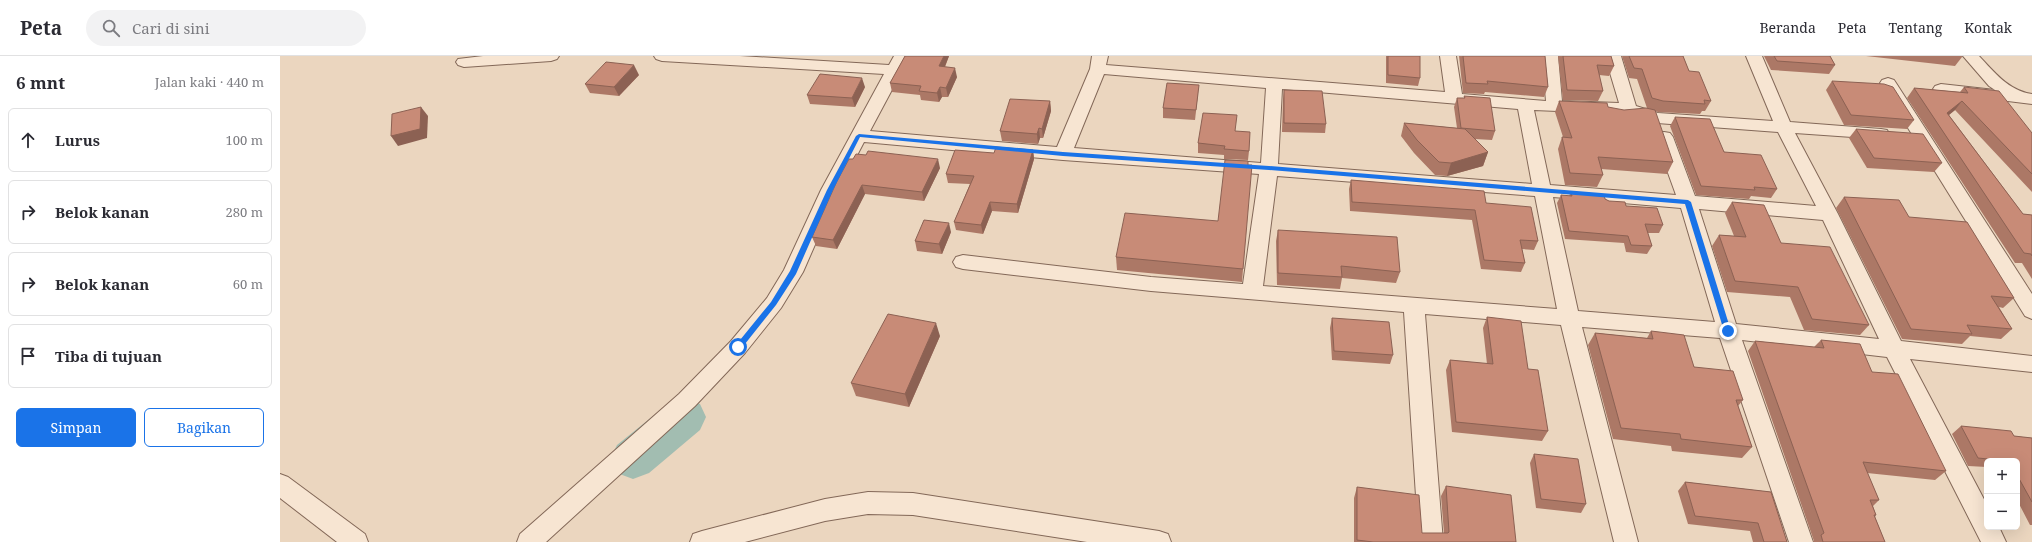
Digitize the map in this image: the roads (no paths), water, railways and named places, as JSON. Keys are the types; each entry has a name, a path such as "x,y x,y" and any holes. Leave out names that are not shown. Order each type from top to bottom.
{"street":[{"path":"464,62 552,56"},
{"path":"529,542 687,400 744,341 774,303 793,272 830,190 898,63 662,56"},
{"path":"1448,56 1454,98"},
{"path":"1550,56 1554,106"},
{"path":"1613,56 1629,109"},
{"path":"1754,56 1784,128 1829,214 1894,349 1994,542"},
{"path":"1971,56 1995,83 2008,92 2030,101"},
{"path":"1063,154 1099,62 1274,83 1525,105 1629,109 1657,118 1922,137"},
{"path":"1252,292 1269,168 1274,83"},
{"path":"1888,83 2032,311"},
{"path":"1941,89 2030,101"},
{"path":"1525,105 1569,318 1626,542"},
{"path":"1657,118 1688,202 1728,331 1801,542"},
{"path":"859,136 1063,154 1269,168 1829,214"},
{"path":"962,262 1151,284 1414,307 1728,331 2032,364"},
{"path":"1414,307 1431,542"},
{"path":"280,484 356,542"},
{"path":"702,542 825,510 868,503 913,504 1159,542"}],"waterway":[{"path":"633,459 684,417"}]}
